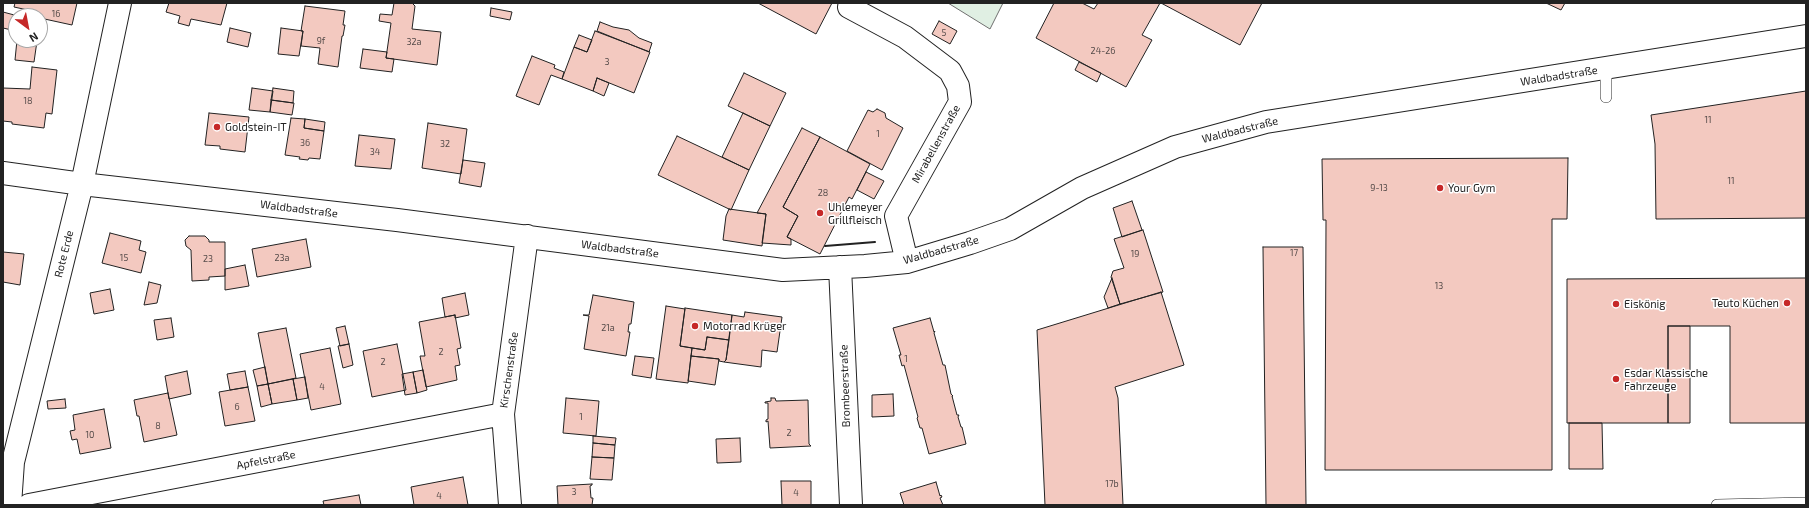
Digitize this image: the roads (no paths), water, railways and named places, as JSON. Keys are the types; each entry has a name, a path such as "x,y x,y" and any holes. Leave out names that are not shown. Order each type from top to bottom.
{"street":[{"name":"Rote Erde","path":"10,505 14,462 82,184 120,3"},
{"name":"Mirabellenstraße","path":"849,7 905,38 950,71 958,86 960,102 896,216 907,262"},
{"name":"Waldbadstraße","path":"3,173 82,184 527,236 783,270 907,262 950,250 1010,228 1082,188 1175,147 1266,122 1806,36"},
{"name":"Kirschenstraße","path":"510,505 503,414 527,236"},
{"name":"Brombeerstraße","path":"840,267 850,505"},
{"name":"Apfelstraße","path":"29,505 503,414"}],"lane":[{"path":"1606,68 1606,97"},
{"path":"1717,505 1806,503"}],"place":[{"name":"Goldstein-IT","path":"217,127"},
{"name":"Your Gym","path":"1440,188"},
{"name":"Uhlemeyer Grillfleisch","path":"820,213"},
{"name":"Teuto Küchen","path":"1787,303"},
{"name":"Eiskönig","path":"1616,304"},
{"name":"Motorrad Krüger","path":"695,326"},
{"name":"Esdar Klassische Fahrzeuge","path":"1616,379"}]}
